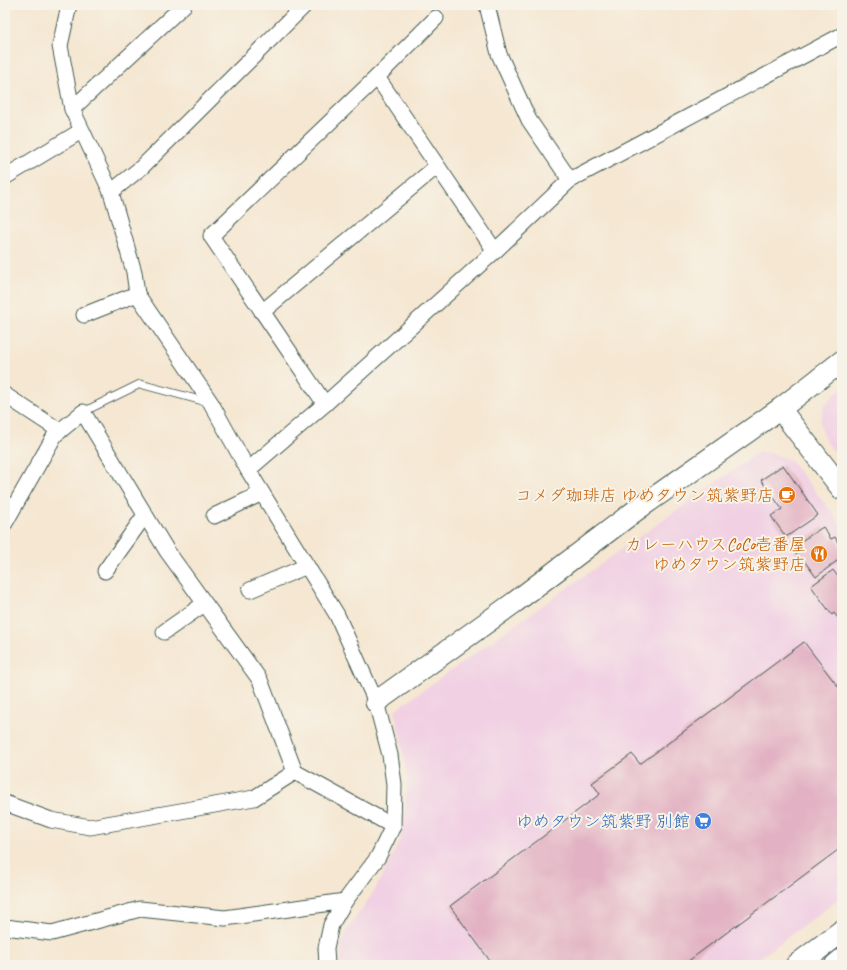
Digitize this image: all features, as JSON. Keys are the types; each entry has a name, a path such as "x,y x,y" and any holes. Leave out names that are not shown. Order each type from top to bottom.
{"highway":[{"path":"797,965 842,931"},
{"path":"836,965 842,960"}],"street":[{"path":"69,5 60,46 72,109 81,131 111,192 134,272 137,294 212,403 248,470 337,615 376,702 390,756 394,784 393,826 378,857 345,901 331,926 328,937 327,965"},
{"path":"72,109 184,5"},
{"path":"111,192 142,167 305,5"},
{"path":"487,5 500,54 530,120 570,180"},
{"path":"325,404 210,236 377,78 436,18"},
{"path":"248,470 325,404 495,252 570,180 842,35"},
{"path":"377,78 495,252"},
{"path":"5,177 81,131"},
{"path":"262,312 436,167"},
{"path":"84,315 137,294"},
{"path":"376,702 515,602 634,511 780,409 842,361"},
{"path":"5,395 60,431"},
{"path":"780,409 842,489"},
{"path":"5,523 56,435 83,412 167,551 260,680 294,772 393,826"},
{"path":"214,516 262,493"},
{"path":"106,571 145,515"},
{"path":"250,590 307,566"},
{"path":"164,632 204,604"},
{"path":"5,803 51,820 90,827 254,798 294,772"},
{"path":"5,927 52,933 140,908 225,918 345,901"}],"lane":[{"path":"83,412 140,384 212,403"}],"shaded area":[{"path":"842,387 842,461 825,440 820,423 824,406"},
{"path":"759,452 772,453 790,460 842,525 842,897 750,965 339,965 340,949 348,929 375,890 400,840 408,781 395,710"}],"building":[{"name":"コメダ珈琲店 ゆめタウン筑紫野店","path":"783,465 818,515 786,537 771,516 782,509 761,480"},
{"name":"カレーハウスCoCo壱番屋 ゆめタウン筑紫野店","path":"823,527 831,539 835,537 842,550 842,557 816,577 805,562 801,564 794,550 795,545"},
{"path":"833,570 842,582 842,614 838,618 834,613 832,615 811,586"},
{"name":"ゆめタウン筑紫野 別館","path":"804,642 839,688 842,686 842,847 683,965 493,965 450,906 600,794 592,783 632,754 640,764"}],"place":[{"name":"コメダ珈琲店 ゆめタウン筑紫野店","path":"787,495"},
{"name":"カレーハウスCoCo壱番屋 ゆめタウン筑紫野店","path":"819,554"},
{"name":"ゆめタウン筑紫野 別館","path":"703,821"}]}
